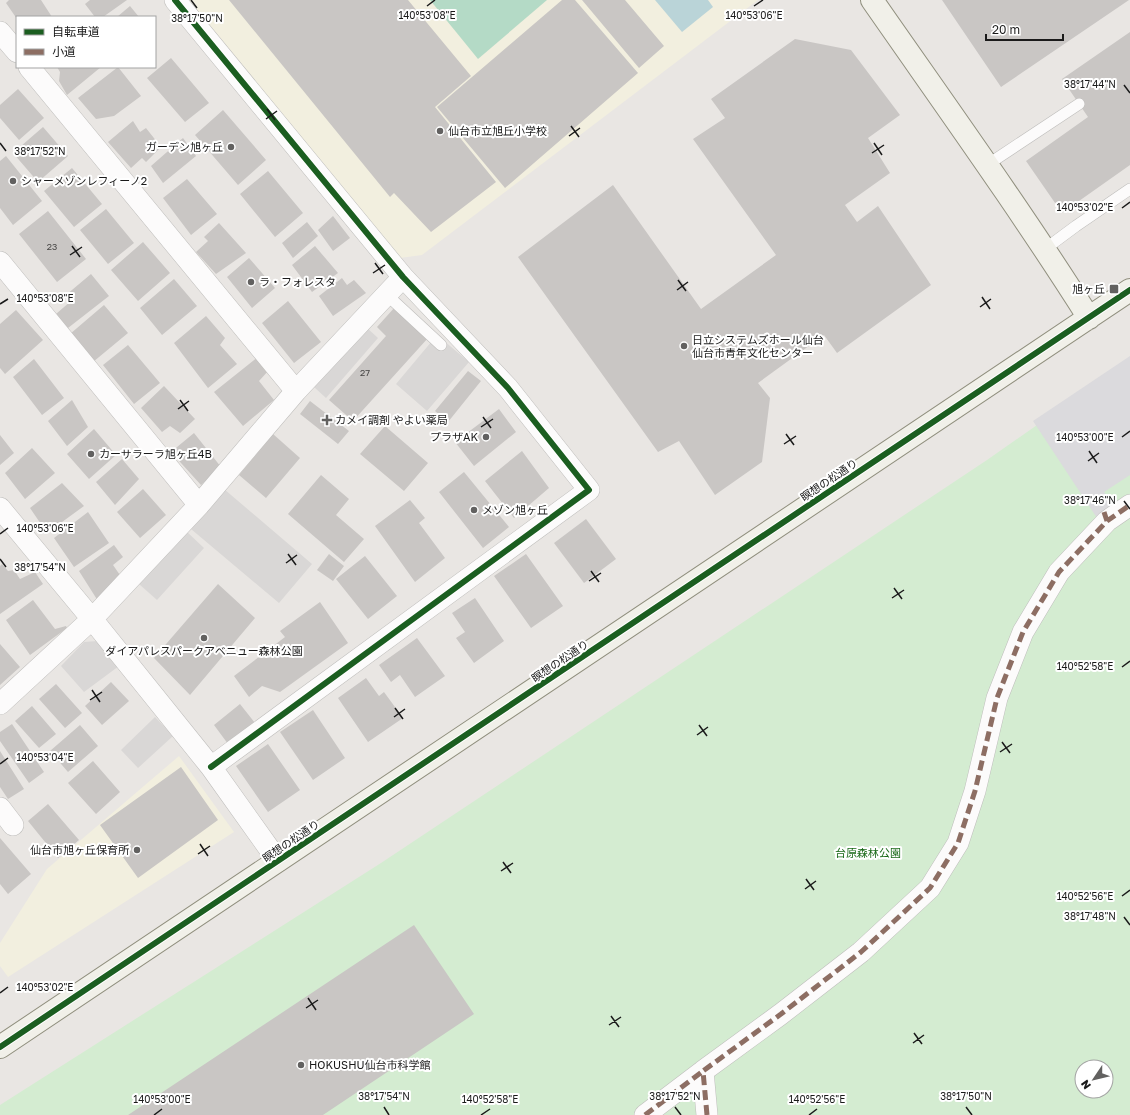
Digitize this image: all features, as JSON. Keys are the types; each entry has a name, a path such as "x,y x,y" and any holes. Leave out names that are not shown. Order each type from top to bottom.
{"street":[{"path":"175,0 403,277 508,388 589,490 211,767"},
{"path":"878,2 1089,318"},
{"path":"0,32 16,51"},
{"path":"30,68 296,390"},
{"path":"0,262 199,505"},
{"path":"0,704 92,619 199,505 296,390 403,277"},
{"name":"瞑想の松通り","path":"0,1047 1130,290"},
{"path":"646,1115 861,952 930,888 958,843 975,791 997,698 1023,632 1059,572 1106,516 1130,505"},
{"path":"0,508 92,619 211,767 278,861"},
{"path":"0,808 13,825"},
{"path":"703,1071 707,1115"}],"lane":[{"path":"987,165 1079,104"},
{"path":"1044,249 1130,189"},
{"path":"387,295 441,346"}],"shaded area":[{"name":"仙台市立旭丘小学校","path":"185,0 758,0 422,255 400,258"},
{"path":"366,327 378,338 326,398 314,387"},
{"path":"437,335 469,362 427,411 396,384"},
{"path":"1130,356 1130,475 1104,492 1114,506 1097,518 1033,421"},
{"path":"224,489 312,564 279,603 191,529"},
{"path":"186,531 204,548 157,600 139,584"},
{"path":"98,641 119,666 84,692 61,666 84,642"},
{"path":"155,717 173,736 138,768 121,750"},
{"name":"仙台市旭ヶ丘保育所","path":"179,756 234,832 8,977 0,966 0,943 47,869"}],"green space":[{"path":"430,0 547,0 478,59"},
{"name":"台原森林公園","path":"1130,360 1130,1115 0,1115 0,1105 381,863 987,460"}],"water":[{"path":"655,0 708,0 713,7 682,32"}],"building":[{"path":"9,0 41,0 51,16 16,16 16,18 6,3"},
{"path":"90,0 127,0 104,16 94,16 85,4"},
{"path":"229,0 408,0 471,76 435,107 496,182 431,232 394,193 390,197"},
{"path":"562,0 575,0 638,73 505,188 437,107"},
{"path":"582,0 625,0 664,46 639,68"},
{"path":"942,0 1129,0 1001,87"},
{"path":"130,6 138,16 118,16"},
{"path":"1130,32 1130,165 1062,213 1026,161 1088,117 1062,79"},
{"path":"795,39 851,50 900,115 868,138 890,173 845,205 857,222 878,206 931,285 837,353 824,335 758,383 770,398 762,462 715,495 679,441 658,452 518,257 613,185 701,309 776,255 693,139 725,118 711,99"},
{"path":"171,58 209,103 185,122 147,78"},
{"path":"58,68 100,68 67,95 59,81 60,72"},
{"path":"117,68 119,68 141,96 114,116 96,119 78,98"},
{"path":"18,89 44,118 19,140 0,118 0,105"},
{"name":"ガーデン旭ヶ丘","path":"223,110 266,160 238,185 195,135"},
{"path":"133,121 140,132 146,128 161,147 146,162 142,158 131,168 108,142"},
{"path":"43,127 68,156 38,182 13,153"},
{"path":"183,138 196,156 163,183 151,166"},
{"name":"シャーメゾンレフィーノ2","path":"6,156 42,201 13,225 0,208 0,161"},
{"path":"72,168 102,204 74,227 44,191"},
{"path":"268,171 303,213 275,237 240,194"},
{"path":"187,179 217,214 191,235 163,198"},
{"path":"106,209 134,243 108,264 80,230"},
{"path":"48,211 86,259 57,282 19,234"},
{"path":"333,216 350,238 333,251 318,230"},
{"path":"307,222 318,236 293,258 282,243"},
{"path":"219,223 246,253 216,274 196,252 208,241 204,237"},
{"path":"143,242 170,273 138,301 111,270"},
{"path":"315,246 338,273 312,292 292,265"},
{"name":"ラ・フォレスタ","path":"249,258 275,288 252,308 227,277"},
{"path":"91,274 109,296 68,328 56,314 71,301 66,295"},
{"path":"342,278 347,285 354,280 366,293 333,316 319,296"},
{"path":"174,279 197,306 162,335 140,308"},
{"path":"288,301 321,342 294,363 262,323"},
{"path":"104,305 128,333 93,362 70,334"},
{"path":"395,307 428,338 353,421 329,400 386,336 377,327"},
{"path":"16,310 43,340 5,374 0,368 0,324"},
{"path":"206,316 225,338 220,345 237,364 208,388 174,343"},
{"path":"128,345 160,383 134,404 103,365"},
{"path":"258,357 269,370 259,381 274,400 243,426 214,392"},
{"path":"34,359 64,398 42,415 13,377"},
{"path":"468,371 481,381 448,422 435,411"},
{"path":"164,386 195,419 180,433 170,426 162,432 141,408"},
{"path":"72,400 88,427 67,446 48,421"},
{"path":"310,401 349,431 338,444 300,414"},
{"name":"プラザAK","path":"499,409 516,432 474,466 455,442"},
{"path":"385,426 428,463 404,491 360,454"},
{"name":"カーサラーラ旭ヶ丘4B","path":"94,429 116,455 89,479 67,454"},
{"path":"194,433 221,467 201,485 171,452"},
{"path":"273,434 300,458 266,498 239,475"},
{"path":"0,435 14,453 0,465"},
{"path":"32,448 55,473 25,499 5,473"},
{"path":"522,451 549,488 514,518 485,481"},
{"path":"122,459 139,479 115,505 96,482"},
{"name":"メゾン旭ヶ丘","path":"464,472 509,527 483,548 439,492"},
{"path":"321,475 349,499 336,515 364,539 344,562 288,514"},
{"path":"62,483 84,506 47,533 30,508"},
{"path":"143,489 166,515 140,538 117,512"},
{"path":"410,500 425,518 419,523 445,558 415,582 375,526"},
{"path":"88,512 109,543 74,567 54,538"},
{"path":"586,519 616,559 584,583 554,543"},
{"path":"114,545 123,557 113,565 122,578 98,601 79,571"},
{"path":"329,554 344,566 333,581 317,570"},
{"path":"526,554 563,606 531,628 494,576"},
{"path":"365,556 397,596 368,619 336,579"},
{"path":"2,564 8,571 14,570 20,579 35,572 43,584 0,614 0,566"},
{"name":"ダイアパレスパークアベニュー森林公園","path":"218,584 255,618 190,695 154,658"},
{"path":"475,598 504,641 474,663 456,638 465,632 452,613"},
{"path":"33,600 55,629 66,626 67,628 30,655 6,620"},
{"path":"320,602 348,643 280,692 262,686 249,697 234,676 285,637 280,631"},
{"path":"417,638 445,676 415,697 400,675 391,682 379,665"},
{"path":"0,644 20,667 0,685"},
{"path":"366,678 379,696 384,692 403,718 368,742 338,698"},
{"path":"111,682 129,701 102,725 85,706"},
{"path":"56,684 82,713 65,728 39,699"},
{"path":"240,704 259,728 231,748 214,725"},
{"path":"32,706 56,734 39,748 15,721"},
{"path":"313,710 345,758 313,780 280,732"},
{"path":"12,724 44,772 29,783 0,741 0,732"},
{"path":"80,725 98,746 68,772 50,751"},
{"path":"268,744 300,790 268,812 236,766"},
{"path":"0,751 24,789 8,799 0,787"},
{"path":"93,761 120,792 96,814 68,783"},
{"path":"181,767 218,820 138,878 100,825"},
{"path":"48,804 79,840 58,858 28,821"},
{"path":"0,838 31,874 8,894 0,884"},
{"name":"HOKUSHU仙台市科学館","path":"414,925 474,1014 323,1115 128,1115"}],"marked path":[{"path":"707,1115 703,1071 781,1014 861,952 930,888 958,843 975,791 997,698 1023,632 1059,572 1107,521 1130,505"},
{"path":"1104,512 1107,521"},
{"path":"645,1115 703,1071"}],"cycle path":[{"path":"175,0 403,277 508,388 589,490 211,767"},
{"path":"0,1047 1130,290"}],"place":[{"name":"仙台市立旭丘小学校","path":"440,131"},
{"name":"ガーデン旭ヶ丘","path":"231,147"},
{"name":"シャーメゾンレフィーノ2","path":"13,181"},
{"name":"ラ・フォレスタ","path":"251,282"},
{"name":"旭ヶ丘","path":"1114,289"},
{"name":"日立システムズホール仙台 仙台市青年文化センター","path":"684,346"},
{"name":"カメイ調剤 やよい薬局","path":"327,420"},
{"name":"プラザAK","path":"486,437"},
{"name":"カーサラーラ旭ヶ丘4B","path":"91,454"},
{"name":"メゾン旭ヶ丘","path":"474,510"},
{"name":"ダイアパレスパークアベニュー森林公園","path":"204,638"},
{"name":"仙台市旭ヶ丘保育所","path":"137,850"},
{"name":"HOKUSHU仙台市科学館","path":"301,1065"}]}
